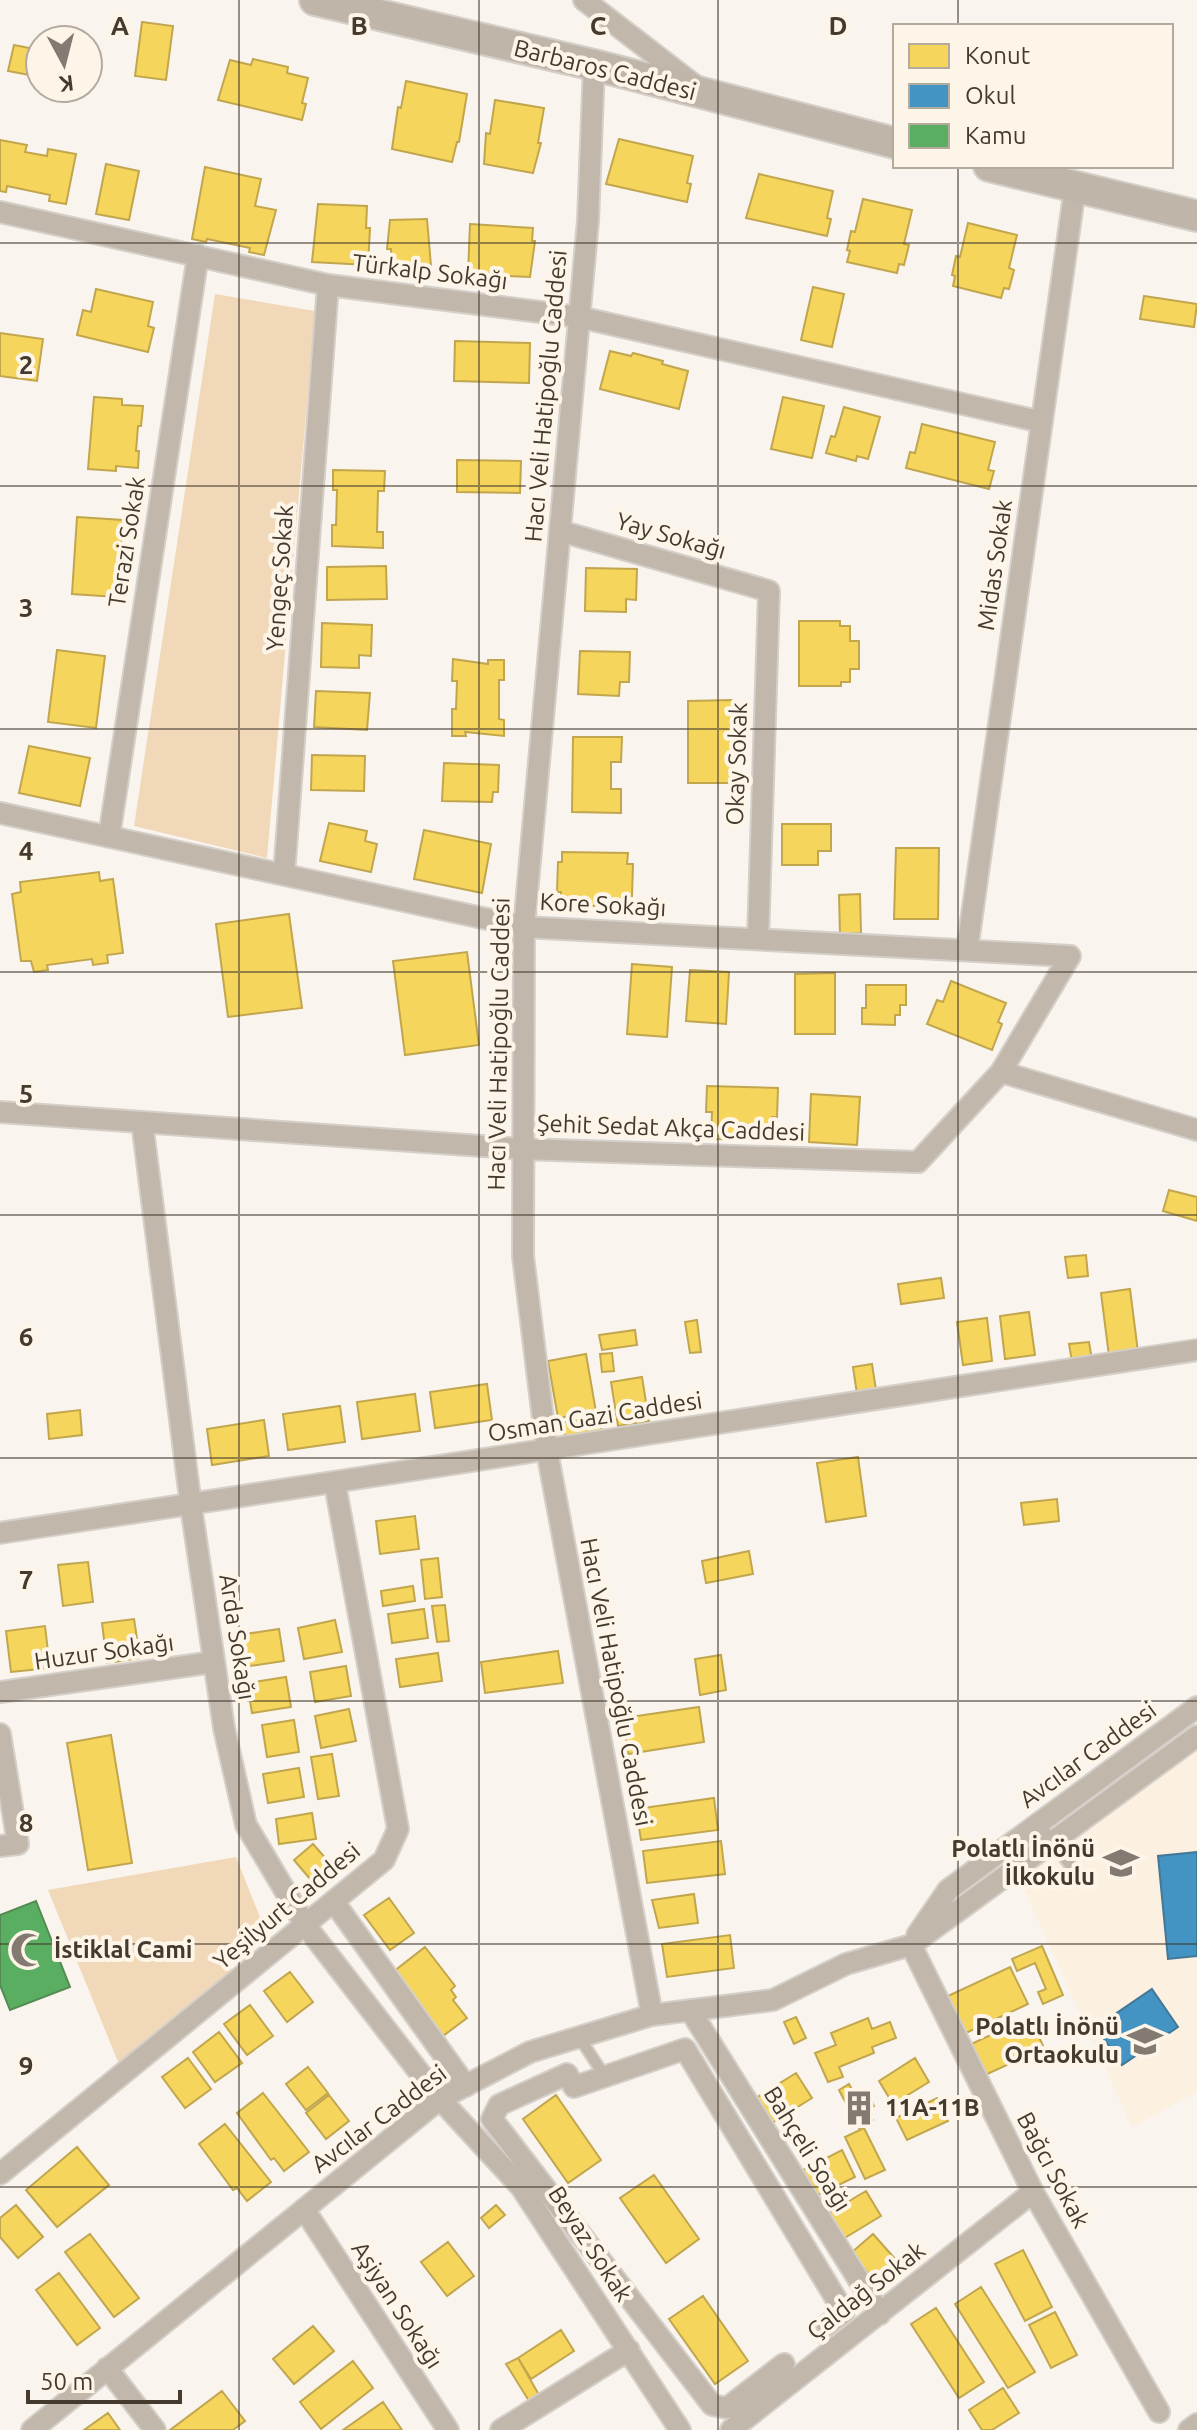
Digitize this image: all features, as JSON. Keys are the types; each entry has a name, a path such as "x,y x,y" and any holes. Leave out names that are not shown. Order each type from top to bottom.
{"street":[{"name":"Barbaros Caddesi","path":"315,0 594,65 893,143"},
{"path":"584,0 710,97"},
{"name":"Hacı Veli Hatipoğlu Caddesi","path":"594,65 588,221 524,927 523,1256 547,1451 652,2015"},
{"path":"997,168 1197,216"},
{"name":"Midas Sokak","path":"967,950 1075,188"},
{"name":"Türkalp Sokağı","path":"0,212 328,285 579,317 1042,422"},
{"name":"Terazi Sokak","path":"109,837 198,255"},
{"name":"Yengeç Sokak","path":"284,875 328,285"},
{"name":"Yay Sokağı","path":"560,531 769,591"},
{"name":"Okay Sokak","path":"758,939 769,591"},
{"name":"Kore Sokağı","path":"0,813 524,927 1070,956"},
{"name":"Şehit Sedat Akça Caddesi","path":"0,1112 523,1149 918,1162 1001,1072 1070,956"},
{"path":"1001,1072 1197,1130"},
{"name":"Arda Sokağı","path":"142,1122 214,1662 224,1728 246,1825 306,1926 440,2099"},
{"name":"Osman Gazi Caddesi","path":"0,1533 1197,1350"},
{"name":"Yeşilyurt Caddesi","path":"0,2174 384,1860 398,1829 335,1484"},
{"name":"Huzur Sokağı","path":"0,1692 214,1662"},
{"name":"Avcılar Caddesi","path":"911,1945 948,1890 1197,1707"},
{"path":"0,1734 9,1845"},
{"name":"Avcılar Caddesi","path":"32,2430 440,2099 530,2052 652,2015 773,2000 846,1964 911,1945 1197,1736"},
{"path":"334,1902 466,2086"},
{"name":"Bağcı Sokak","path":"911,1945 1033,2192 1159,2412"},
{"name":"Bahçeli Soağı","path":"690,2010 880,2314"},
{"path":"784,2364 727,2408 712,2405 492,2119 499,2105 567,2074 574,2087 685,2049 844,2312 827,2325"},
{"name":"Beyaz Sokak","path":"440,2099 521,2187 680,2430"},
{"name":"Çaldağ Sokak","path":"731,2430 1033,2192"},
{"name":"Aşiyan Sokağı","path":"304,2209 448,2430"},
{"path":"501,2430 629,2350"},
{"path":"107,2368 155,2430"},
{"path":"1189,2430 1197,2424"}],"lane":[{"path":"1039,1823 1078,1876"},
{"path":"579,2037 604,2075"}],"shaded area":[{"path":"215,294 315,311 267,858 134,826"},
{"path":"1197,1738 1197,2092 1132,2127 1020,1881"},
{"path":"236,1857 265,1930 228,1958 234,1976 123,2074 48,1890"}],"building: Konut":[{"path":"142,22 173,26 166,80 135,76"},
{"path":"14,45 24,47 24,74 8,71"},
{"path":"253,59 288,67 287,73 308,78 302,103 306,104 302,120 218,100 230,60 251,65"},
{"path":"406,81 467,94 459,142 452,162 392,149 398,107 401,108"},
{"path":"495,100 544,108 538,143 541,143 533,173 484,164 486,133 490,134"},
{"path":"619,139 693,156 687,183 691,184 687,202 606,184"},
{"path":"0,140 27,145 25,152 47,156 48,149 76,154 66,204 49,201 50,195 7,186 6,192 0,191"},
{"path":"106,164 139,171 129,220 96,214"},
{"path":"205,167 261,179 255,206 276,210 264,255 249,252 250,248 192,239"},
{"path":"759,174 833,191 827,236 746,218"},
{"path":"863,199 912,210 904,244 909,245 904,265 899,264 897,273 847,262 851,231 855,232"},
{"path":"318,204 367,206 366,228 370,228 368,265 312,262"},
{"path":"427,219 431,266 392,271 391,249 387,249 390,220"},
{"path":"968,223 1017,235 1009,268 1014,270 1009,289 1004,288 1001,298 953,286 956,256 960,257"},
{"path":"470,224 533,228 532,241 535,241 530,277 468,274"},
{"path":"813,287 844,294 832,347 801,340"},
{"path":"96,289 153,302 148,326 154,328 148,352 77,335 83,310 91,312"},
{"path":"1144,296 1197,304 1194,327 1140,319"},
{"path":"0,333 43,339 37,381 0,376"},
{"path":"455,341 530,343 529,383 454,381"},
{"path":"610,351 631,356 633,353 688,371 679,409 600,389"},
{"path":"94,397 122,399 122,405 143,406 141,426 138,426 138,468 116,466 116,471 88,469"},
{"path":"783,397 824,406 812,458 771,449"},
{"path":"844,407 880,417 868,459 857,456 856,461 826,453 831,436 835,437"},
{"path":"922,424 995,442 988,470 994,471 989,489 906,468 910,452 915,453"},
{"path":"457,460 521,461 520,493 457,492"},
{"path":"333,470 385,471 384,491 378,491 377,532 383,532 383,548 332,546 337,490 333,490"},
{"path":"77,517 123,520 117,597 72,594"},
{"path":"386,566 387,599 327,600 327,567"},
{"path":"586,568 637,569 636,600 626,599 626,612 585,611"},
{"path":"799,621 840,621 840,626 850,626 850,641 859,641 859,669 850,669 850,682 841,682 841,686 799,686"},
{"path":"322,623 372,625 371,656 359,655 359,668 321,667"},
{"path":"57,650 105,656 96,728 48,722"},
{"path":"580,651 630,652 629,682 620,682 619,696 578,694"},
{"path":"453,659 488,664 488,660 504,660 504,680 499,680 499,719 504,720 504,736 465,732 466,736 452,736 452,709 456,709 457,681 452,681"},
{"path":"316,691 370,693 367,730 314,727"},
{"path":"732,700 736,760 732,760 732,783 688,783 688,701"},
{"path":"573,737 622,737 621,762 611,762 611,789 621,789 621,813 572,812"},
{"path":"29,746 90,758 80,806 19,793"},
{"path":"312,755 365,756 364,791 311,790"},
{"path":"444,763 499,765 498,792 493,792 492,802 442,801"},
{"path":"329,823 367,831 365,841 377,844 371,872 320,861"},
{"path":"782,824 831,824 831,851 818,851 818,865 782,865"},
{"path":"424,830 491,844 482,893 414,879"},
{"path":"896,848 939,848 938,919 894,919"},
{"path":"562,852 628,853 627,864 633,864 632,896 627,896 626,907 561,905 561,892 557,892 558,862 562,862"},
{"path":"99,872 100,881 113,879 123,953 107,955 108,963 93,965 92,959 47,965 48,970 34,972 31,961 21,961 12,894 21,892 20,882"},
{"path":"860,894 861,933 840,934 839,895"},
{"path":"289,914 302,1008 228,1017 216,924"},
{"path":"467,952 479,1045 405,1055 393,961"},
{"path":"632,964 672,967 667,1037 627,1034"},
{"path":"690,970 729,972 726,1024 686,1021"},
{"path":"835,973 835,1034 795,1034 795,974"},
{"path":"951,981 1006,1003 992,1050 927,1024 937,1000 943,1002"},
{"path":"866,985 906,985 906,1005 900,1005 900,1015 895,1015 895,1025 862,1024"},
{"path":"707,1086 778,1088 777,1117 772,1117 771,1140 711,1139 712,1112 706,1112"},
{"path":"811,1094 860,1097 857,1145 809,1142"},
{"path":"1169,1190 1197,1197 1197,1221 1163,1211"},
{"path":"1086,1255 1088,1276 1068,1278 1065,1257"},
{"path":"941,1278 944,1298 901,1304 898,1284"},
{"path":"1130,1289 1138,1352 1109,1356 1101,1293"},
{"path":"1029,1312 1035,1355 1005,1359 1000,1316"},
{"path":"987,1318 992,1361 963,1365 957,1322"},
{"path":"697,1320 701,1352 690,1353 685,1322"},
{"path":"635,1330 637,1345 602,1350 599,1335"},
{"path":"1089,1342 1092,1360 1072,1362 1069,1344"},
{"path":"612,1353 614,1371 602,1372 600,1354"},
{"path":"586,1354 596,1412 558,1418 548,1361"},
{"path":"872,1364 876,1390 857,1394 853,1367"},
{"path":"642,1377 649,1421 618,1426 611,1382"},
{"path":"487,1384 492,1420 435,1428 430,1392"},
{"path":"415,1394 420,1431 362,1439 357,1402"},
{"path":"340,1406 345,1442 288,1450 283,1414"},
{"path":"80,1410 82,1435 49,1439 47,1414"},
{"path":"599,1416 603,1438 567,1445 562,1423"},
{"path":"264,1420 269,1456 212,1465 207,1429"},
{"path":"858,1457 866,1516 826,1522 817,1463"},
{"path":"1057,1499 1059,1521 1024,1525 1021,1503"},
{"path":"415,1516 419,1549 380,1554 376,1521"},
{"path":"749,1551 753,1574 706,1583 702,1561"},
{"path":"438,1558 442,1597 425,1599 421,1560"},
{"path":"88,1562 93,1602 63,1606 58,1565"},
{"path":"413,1586 415,1601 383,1606 381,1591"},
{"path":"445,1605 449,1641 437,1642 432,1606"},
{"path":"424,1609 428,1638 392,1643 388,1614"},
{"path":"134,1619 140,1658 107,1663 102,1623"},
{"path":"335,1620 342,1652 304,1659 298,1628"},
{"path":"45,1626 50,1668 11,1672 6,1631"},
{"path":"279,1629 284,1661 243,1667 238,1635"},
{"path":"558,1651 563,1683 485,1693 481,1662"},
{"path":"438,1653 442,1681 400,1687 396,1659"},
{"path":"721,1655 726,1690 700,1695 695,1659"},
{"path":"346,1666 351,1696 315,1702 310,1672"},
{"path":"286,1677 291,1707 252,1713 247,1683"},
{"path":"699,1707 704,1742 628,1754 623,1718"},
{"path":"349,1709 356,1741 321,1748 315,1716"},
{"path":"294,1720 299,1752 267,1757 262,1725"},
{"path":"111,1735 132,1863 88,1870 67,1743"},
{"path":"332,1754 339,1796 318,1799 311,1757"},
{"path":"299,1768 304,1797 268,1803 263,1774"},
{"path":"714,1798 718,1830 641,1840 636,1809"},
{"path":"312,1813 316,1839 279,1844 276,1819"},
{"path":"721,1841 725,1874 647,1883 643,1851"},
{"path":"313,1844 335,1869 316,1886 294,1860"},
{"path":"694,1894 698,1923 659,1928 652,1900"},
{"path":"389,1898 414,1933 390,1950 364,1915"},
{"path":"730,1935 734,1968 667,1977 662,1944"},
{"path":"1042,1946 1063,1995 1043,2004 1038,1992 1046,1989 1035,1963 1017,1971 1012,1959"},
{"path":"425,1947 455,1986 451,1990 456,1997 453,2000 467,2018 443,2036 393,1972"},
{"path":"1010,1967 1028,2004 966,2033 948,1996"},
{"path":"290,1972 313,2002 287,2022 264,1991"},
{"path":"250,2005 273,2036 247,2055 224,2024"},
{"path":"796,2017 806,2038 794,2044 784,2022"},
{"path":"1030,2017 1044,2048 983,2076 969,2045"},
{"path":"868,2018 872,2029 890,2022 896,2038 872,2047 874,2053 839,2067 843,2077 828,2082 815,2053 836,2045 831,2033"},
{"path":"219,2032 242,2063 215,2082 193,2052"},
{"path":"188,2058 211,2089 185,2108 162,2077"},
{"path":"915,2058 929,2082 893,2104 879,2081"},
{"path":"308,2067 328,2093 306,2110 286,2084"},
{"path":"796,2073 812,2098 772,2123 756,2098"},
{"name":"11A-11B","path":"849,2084 857,2099 868,2093 874,2106 867,2110 873,2120 859,2128 839,2090"},
{"path":"263,2093 309,2152 284,2171 274,2158 271,2160 237,2113"},
{"path":"329,2095 349,2121 326,2139 306,2113"},
{"path":"556,2095 601,2160 568,2183 523,2119"},
{"path":"937,2098 948,2121 907,2140 896,2118"},
{"path":"225,2124 271,2182 247,2201 237,2188 233,2190 199,2144"},
{"path":"864,2128 885,2170 865,2179 845,2137"},
{"path":"77,2147 109,2185 57,2227 26,2190"},
{"path":"842,2150 855,2177 816,2196 803,2170"},
{"path":"654,2175 699,2239 666,2263 620,2198"},
{"path":"866,2191 881,2216 843,2239 827,2214"},
{"path":"16,2205 43,2237 18,2258 0,2237 0,2218"},
{"path":"496,2205 505,2215 489,2228 481,2218"},
{"path":"90,2234 139,2298 114,2317 65,2252"},
{"path":"873,2234 897,2261 874,2280 851,2253"},
{"path":"448,2242 474,2276 447,2296 421,2262"},
{"path":"1023,2250 1052,2307 1025,2321 995,2264"},
{"path":"59,2273 100,2328 77,2345 36,2290"},
{"path":"981,2287 1035,2372 1008,2388 955,2304"},
{"path":"703,2296 748,2361 715,2384 669,2319"},
{"path":"936,2308 984,2382 959,2398 911,2324"},
{"path":"1055,2312 1077,2355 1051,2368 1029,2325"},
{"path":"313,2326 334,2351 294,2384 273,2359"},
{"path":"561,2330 574,2351 531,2379 518,2358"},
{"path":"518,2358 539,2395 529,2401 506,2364"},
{"path":"353,2361 373,2388 321,2429 300,2402"},
{"path":"1003,2388 1019,2413 992,2430 982,2430 969,2410"},
{"path":"222,2391 245,2421 233,2430 170,2430"},
{"path":"383,2402 402,2430 343,2430"},
{"path":"108,2413 120,2430 84,2430"}],"building: Okul":[{"path":"1197,1852 1197,1956 1168,1959 1158,1856"},
{"path":"1152,1989 1178,2027 1122,2065 1096,2027"}],"building: Kamu":[{"name":"İstiklal Cami","path":"36,1901 70,1987 10,2010 0,1985 0,1915"}],"place":[{"name":"Polatlı İnönü İlkokulu","path":"1121,1863"},
{"name":"İstiklal Cami","path":"28,1950"},
{"name":"Polatlı İnönü Ortaokulu","path":"1145,2041"},
{"name":"11A-11B","path":"859,2108"}]}
